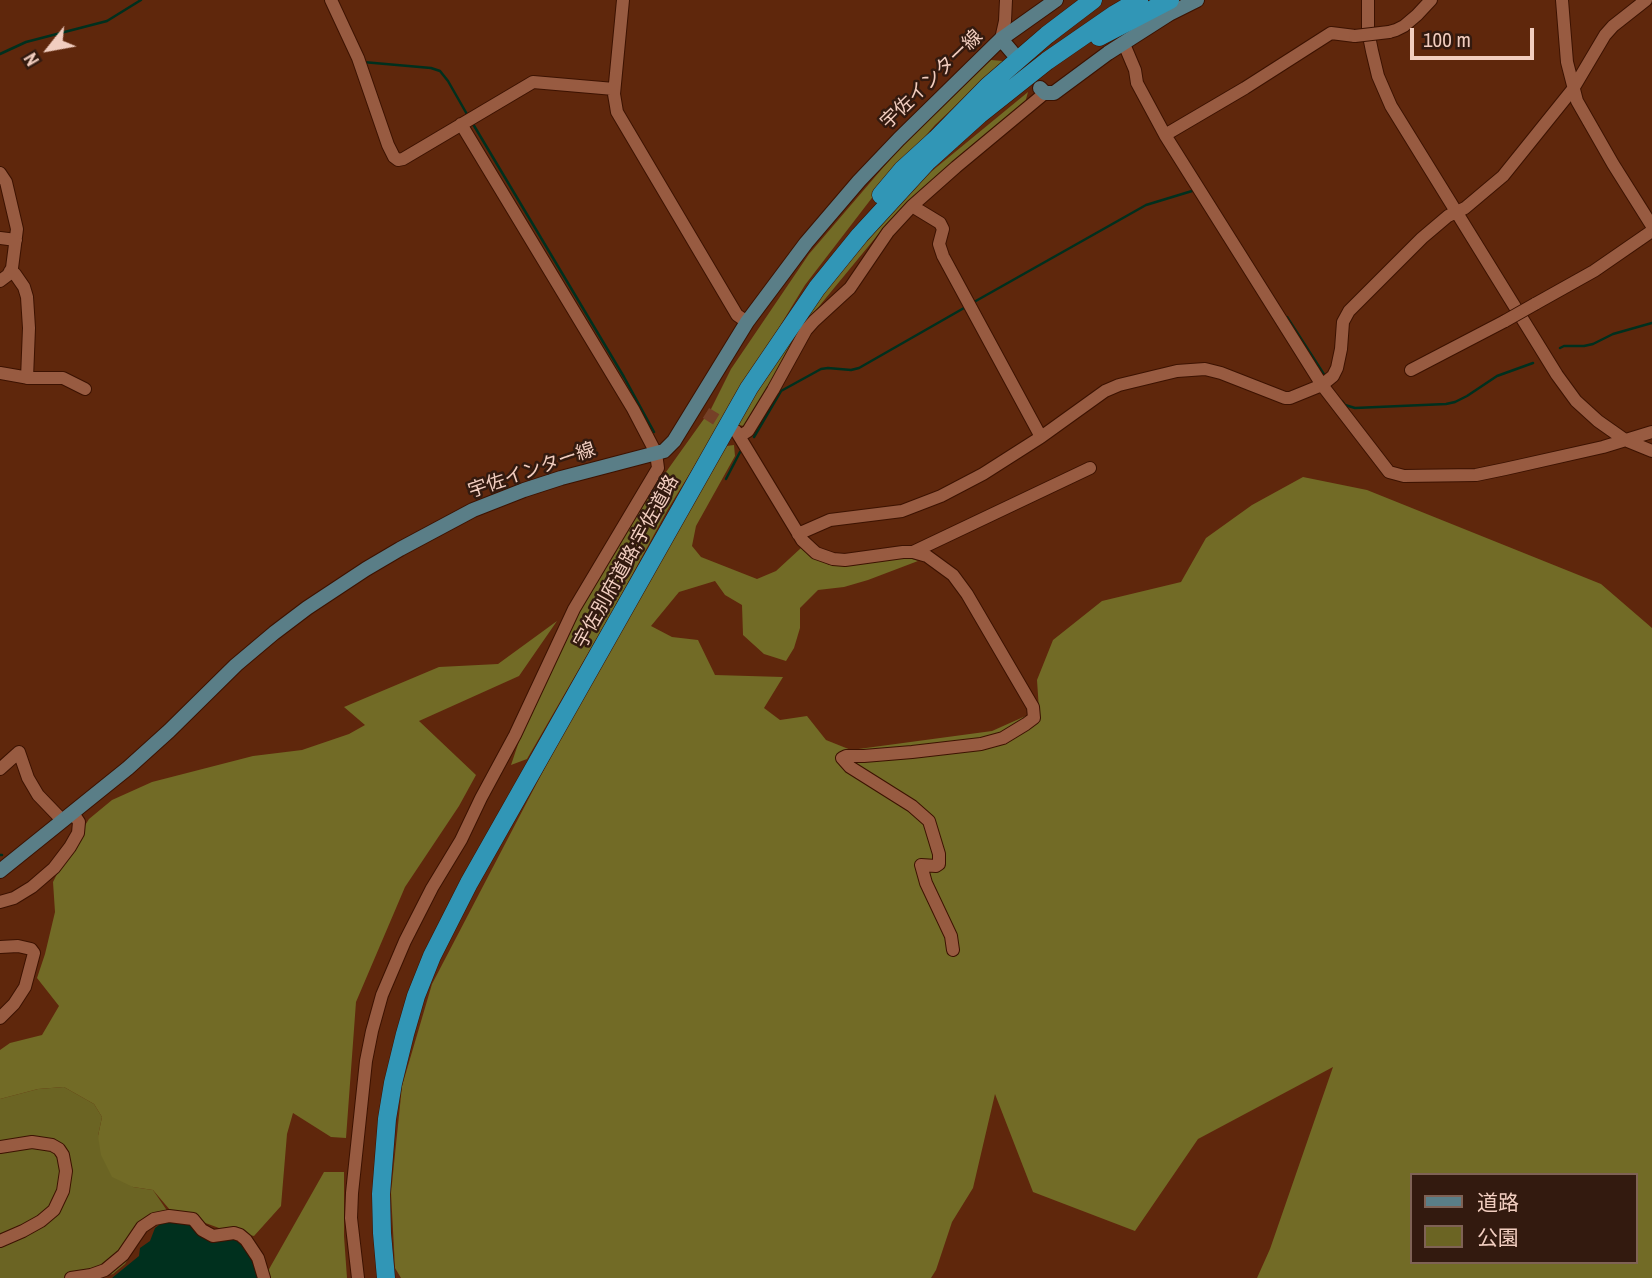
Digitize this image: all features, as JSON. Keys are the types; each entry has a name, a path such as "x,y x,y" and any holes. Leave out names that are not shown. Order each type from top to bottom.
{"highway":[{"path":"784,335 797,308 860,220 902,170 1003,72 1093,0"},
{"name":"宇佐別府道路;宇佐道路","path":"386,1274 382,1194 393,1083 416,996 432,956 469,883 749,388 837,262 928,161 1017,84 1084,35 1139,0"},
{"path":"1017,84 1038,78 1094,39 1170,0"}],"main road":[{"name":"宇佐インター線","path":"0,871 149,750 264,641 307,608 366,569 473,510 561,478 664,451 700,410 747,322 806,243 859,181 1002,39 1056,0"},
{"path":"1042,91 1054,93 1108,53 1197,0"},
{"name":"宇佐インター線","path":"1002,39 1012,52"}],"street":[{"path":"331,0 358,58 388,145 398,160 533,82 614,89"},
{"path":"623,0 614,89 617,112 737,315 747,322"},
{"path":"1002,39 1006,0"},
{"path":"1368,0 1370,40 1385,94 1557,375 1598,421 1625,439 1652,451"},
{"path":"1166,135 1331,33 1355,36 1396,30 1417,15 1431,0"},
{"path":"1411,370 1594,271 1652,228 1577,101 1567,62 1562,0"},
{"path":"798,534 830,520 886,514 941,496 975,479 1041,437 1105,391 1119,385 1177,371 1205,369 1284,398 1322,386 1337,368 1342,349 1343,322 1349,311 1422,237 1448,216 1465,208 1503,176 1573,89 1605,35 1646,0"},
{"path":"1124,44 1135,70 1137,83 1166,135 1322,386 1389,472 1399,475 1476,475 1603,447 1652,432"},
{"path":"953,950 951,936 920,864 939,864 939,854 929,821 912,806 850,767 842,758 981,744 1003,738 1026,724 1034,718 1033,707 960,582 927,556 913,552 833,559 816,553 798,534 738,433 748,431 806,330 850,288 888,232 912,206 1042,91"},
{"path":"358,1278 351,1218 352,1193 366,1061 382,995 405,942 432,888 466,831 574,609 658,468 656,453 633,409 461,124"},
{"path":"0,173 6,182 16,226 10,271 0,281"},
{"path":"912,206 940,223 943,229 939,244 943,256 1041,437"},
{"path":"0,238 16,240"},
{"path":"10,271 24,287 27,297 27,378"},
{"path":"0,373 27,378 63,378 85,389"},
{"path":"913,552 1090,468"},
{"path":"0,769 19,752 32,786 42,801 79,822 78,833 54,868 32,887 10,900 0,902"},
{"path":"0,947 18,946 34,951 25,987 14,1004 0,1018"},
{"path":"0,1147 32,1142 52,1145 63,1155 66,1171 64,1191 54,1210 41,1221 0,1241"},
{"path":"71,1278 104,1270 123,1255 142,1227 154,1219 169,1216 192,1219 212,1236 234,1233 240,1235 258,1258 264,1278"}],"green space":[{"path":"64,1087 94,1104 102,1117 98,1136 133,1187 153,1190 168,1212 143,1235 125,1264 113,1274 99,1278 0,1278 0,1099 38,1089"}],"shaded area":[{"path":"991,60 1003,61 935,125 878,190 805,285 668,509 527,759 511,765 547,658 614,548 711,409 731,369 809,254 898,150"},
{"path":"1028,92 1025,103 881,231 807,321 745,426 737,425 770,370 848,257 921,180"},
{"path":"734,445 735,456 696,526 692,546 701,557 757,579 776,571 801,548 829,565 904,556 918,561 844,587 818,590 800,608 800,628 794,648 786,661 764,654 743,635 742,605 725,595 715,581 679,592 651,626 672,637 698,640 715,675 783,677 764,708 780,720 807,716 826,740 851,750 992,731 1039,710 1037,680 1053,640 1102,601 1181,582 1206,538 1252,505 1303,477 1367,490 1601,584 1652,628 1652,1278 1257,1278 1270,1249 1333,1067 1198,1139 1135,1231 1033,1192 995,1094 973,1188 952,1222 931,1278 401,1278 395,1268 391,1193 402,1086 432,984 606,656 726,446"},
{"path":"557,621 519,676 419,721 476,775 459,806 405,887 356,1002 346,1138 331,1137 293,1113 287,1134 281,1206 254,1236 219,1228 170,1210 153,1190 133,1187 112,1177 101,1155 98,1136 102,1117 94,1104 64,1087 38,1089 0,1099 0,1050 10,1043 42,1035 59,1006 37,978 55,912 53,882 89,819 112,800 152,782 253,756 302,750 349,734 365,725 344,707 439,667 498,664"},
{"path":"324,1172 344,1172 347,1278 264,1278"},
{"path":"171,1219 189,1224 214,1241 240,1240 253,1254 258,1278 112,1278 139,1256 140,1248 150,1241 155,1228"}],"waterway":[{"path":"0,54 26,42 107,21 141,0"},
{"path":"363,62 440,71 468,116"},
{"path":"473,124 654,432"},
{"path":"974,302 1146,205 1192,191"},
{"path":"754,437 781,391 821,369 859,368 964,308"},
{"path":"1287,317 1325,376"},
{"path":"1560,348 1593,344 1613,334 1652,323"},
{"path":"1342,401 1355,408 1446,404 1467,396 1497,376 1533,363"},
{"path":"726,479 740,452"}],"tunnel":[{"path":"706,413 732,429"}]}
